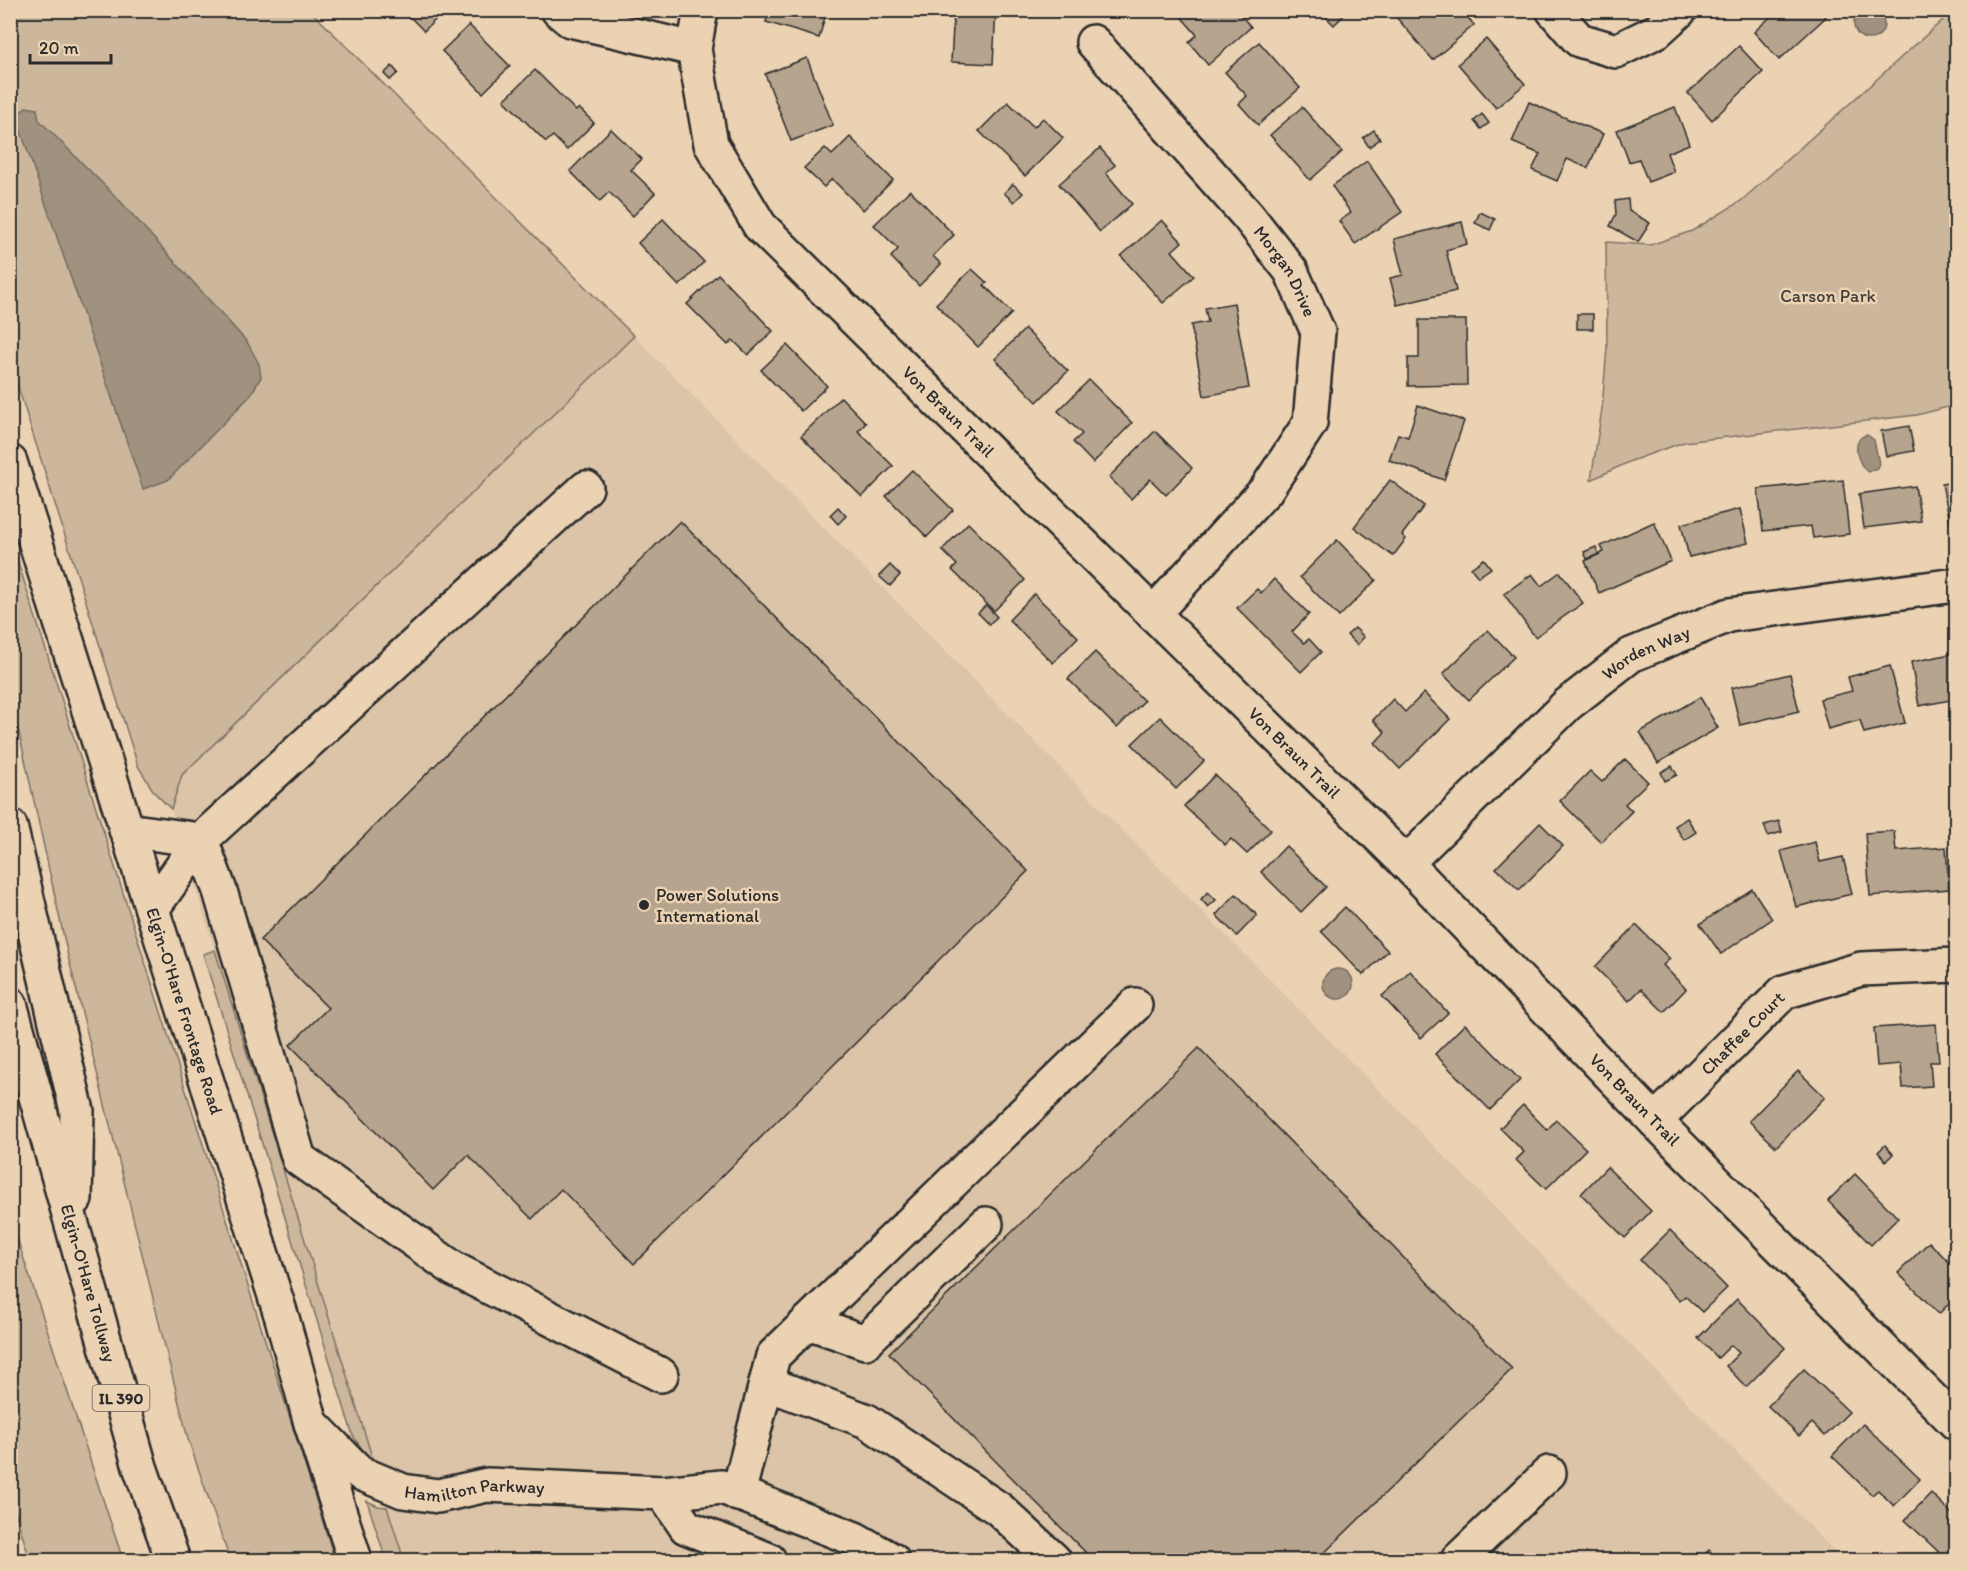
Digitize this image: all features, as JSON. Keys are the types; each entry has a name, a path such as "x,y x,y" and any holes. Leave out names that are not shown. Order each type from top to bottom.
{"main road":[{"path":"558,10 570,20 694,48"},
{"name":"Von Braun Trail","path":"700,10 694,48 711,144 760,226 1406,863 1655,1121 1956,1423"},
{"path":"1553,10 1579,40 1616,51 1657,31 1680,10"},
{"name":"Morgan Drive","path":"1093,42 1248,216 1291,271 1318,332 1310,423 1266,490 1153,614"},
{"name":"Elgin-O'Hare Frontage Road","path":"10,462 282,1318 311,1423 355,1560"},
{"path":"152,909 201,840 586,488"},
{"name":"Worden Way","path":"1406,863 1568,705 1631,655 1729,615 1956,585"},
{"path":"10,826 77,1111 74,1234"},
{"path":"126,830 201,840"},
{"path":"201,840 220,891 298,1159 454,1269 661,1375"},
{"name":"Chaffee Court","path":"1655,1121 1784,992 1861,969 1956,965"},
{"name":"Elgin-O'Hare Tollway","path":"10,1004 140,1467 173,1560"},
{"path":"738,1494 773,1356 1136,1005"},
{"path":"808,1322 866,1342 986,1224"},
{"path":"766,1383 867,1421 999,1509 1054,1560"},
{"name":"Hamilton Parkway","path":"311,1423 360,1473 403,1491 438,1496 487,1485 663,1493 722,1487 855,1539 892,1560"},
{"path":"1458,1560 1549,1473"},
{"path":"663,1493 686,1527 769,1560"}],"shaded area":[{"path":"1869,9 1875,10 1883,18 1883,30 1875,38 1869,39 1863,38 1855,30 1854,24 1855,18 1863,10"},
{"path":"26,107 37,109 39,120 121,202 247,342 259,364 261,377 250,396 168,480 143,489 16,117"},
{"path":"634,336 1843,1560 404,1560 171,809 182,775"},
{"path":"1867,435 1874,440 1879,464 1877,468 1868,472 1861,464 1857,452 1858,441"},
{"path":"1338,969 1349,973 1353,984 1349,995 1338,999 1327,995 1323,984 1327,973"}],"green space":[{"path":"11,10 311,11 634,336 182,775 171,809 154,792 138,766 11,365"},
{"name":"Carson Park","path":"1953,11 1956,11 1956,405 1917,415 1684,442 1631,461 1591,480 1602,409 1607,347 1606,242 1650,245 1692,231 1741,201"},
{"path":"10,537 335,1560 230,1560 188,1439 68,956 11,696"},
{"path":"215,950 373,1460 353,1436 203,954"},
{"path":"10,1217 123,1560 30,1560 11,1498"},
{"path":"367,1501 387,1507 404,1560 386,1560"}],"building":[{"path":"403,10 445,10 424,31"},
{"path":"769,10 827,10 819,38 766,22"},
{"path":"954,10 996,10 993,64 951,62"},
{"path":"1236,10 1251,27 1208,65 1189,42 1197,35 1176,11"},
{"path":"1331,10 1343,10 1346,13 1334,25 1325,16"},
{"path":"1390,10 1462,10 1474,25 1433,60"},
{"path":"1778,10 1820,10 1826,17 1779,60 1754,32"},
{"path":"469,25 510,66 483,93 442,51"},
{"path":"1486,39 1525,84 1496,108 1458,64"},
{"path":"1259,42 1300,88 1258,125 1239,104 1247,96 1225,72"},
{"path":"1739,46 1763,72 1712,120 1688,93"},
{"path":"807,58 833,125 791,141 765,74"},
{"path":"392,66 398,73 390,80 384,74"},
{"path":"535,70 576,111 579,108 594,123 567,150 553,136 546,142 504,100"},
{"path":"1008,102 1034,127 1043,118 1063,138 1025,176 979,131"},
{"path":"1529,102 1603,134 1588,168 1567,159 1557,181 1532,170 1540,154 1512,142"},
{"path":"1302,107 1342,152 1310,180 1270,135"},
{"path":"1675,107 1689,144 1667,153 1674,172 1648,182 1639,159 1629,162 1617,130"},
{"path":"1482,114 1489,123 1481,129 1474,121"},
{"path":"611,129 642,159 631,170 655,193 633,216 609,192 600,201 570,171"},
{"path":"1374,130 1380,139 1369,147 1363,138"},
{"path":"850,137 893,180 863,210 832,179 824,187 804,168 825,148 832,155"},
{"path":"1100,148 1115,165 1106,173 1132,204 1100,232 1059,184"},
{"path":"1367,161 1402,212 1355,244 1339,221 1351,213 1332,186"},
{"path":"1013,184 1023,193 1014,202 1004,193"},
{"path":"910,190 954,235 933,256 941,264 919,286 891,257 898,249 874,225"},
{"path":"1628,199 1629,211 1650,223 1638,242 1610,226 1616,214 1615,201"},
{"path":"1480,212 1495,219 1490,230 1475,223"},
{"path":"663,219 704,262 679,286 638,243"},
{"path":"1162,220 1182,242 1172,251 1194,276 1163,303 1121,256"},
{"path":"1462,222 1467,244 1446,250 1456,291 1397,305 1390,278 1403,275 1394,239"},
{"path":"972,269 987,283 984,285 1012,313 978,347 936,304"},
{"path":"718,274 773,331 748,355 733,340 728,345 687,304"},
{"path":"1234,303 1249,388 1204,396 1191,325 1208,322 1205,308"},
{"path":"1577,314 1593,314 1593,329 1577,329"},
{"path":"1419,320 1466,320 1467,385 1408,386 1408,358 1419,358"},
{"path":"1025,329 1068,371 1037,402 995,359"},
{"path":"787,345 827,386 801,411 761,370"},
{"path":"1089,380 1132,423 1093,463 1073,442 1082,434 1058,411"},
{"path":"841,397 866,423 858,431 893,466 862,497 801,436"},
{"path":"1418,405 1464,421 1444,480 1389,460 1398,434 1408,437"},
{"path":"1909,426 1914,451 1886,456 1881,431"},
{"path":"1155,431 1192,468 1166,495 1150,479 1131,499 1109,477"},
{"path":"912,470 953,510 927,537 886,496"},
{"path":"1390,480 1424,506 1402,535 1406,539 1393,556 1354,527"},
{"path":"1843,480 1849,534 1813,538 1811,526 1763,531 1758,489"},
{"path":"1956,481 1956,519 1950,521 1942,484"},
{"path":"1915,486 1921,521 1864,528 1859,494"},
{"path":"838,507 846,516 838,524 830,515"},
{"path":"1740,509 1748,543 1689,557 1681,524"},
{"name":"Power Solutions International","path":"680,521 1028,871 634,1264 561,1189 532,1219 468,1155 433,1190 290,1045 328,1008 260,940"},
{"path":"1654,522 1671,561 1599,593 1585,561 1604,552 1601,546"},
{"path":"968,523 1025,580 994,611 952,570 957,565 942,550"},
{"path":"1337,540 1376,580 1339,617 1300,577"},
{"path":"1596,547 1599,554 1587,559 1584,552"},
{"path":"1484,559 1491,568 1478,577 1471,568"},
{"path":"890,565 900,575 890,586 879,576"},
{"path":"1560,572 1583,603 1535,637 1504,594 1532,574 1541,586"},
{"path":"1274,579 1309,614 1292,632 1304,643 1309,639 1321,652 1301,672 1237,608 1257,589 1261,593"},
{"path":"1034,594 1078,637 1053,663 1009,620"},
{"path":"986,605 997,617 989,624 978,613"},
{"path":"1355,628 1364,637 1357,645 1347,635"},
{"path":"1488,630 1514,657 1469,700 1443,674"},
{"path":"1095,652 1144,701 1117,728 1068,679"},
{"path":"1956,653 1956,699 1919,706 1911,662"},
{"path":"1890,666 1905,723 1864,733 1860,720 1828,729 1820,699 1852,691 1848,677"},
{"path":"1790,674 1799,711 1740,725 1731,688"},
{"path":"1424,693 1450,719 1400,769 1375,743 1385,732 1373,720 1393,699 1405,712"},
{"path":"1700,697 1718,728 1658,763 1640,732"},
{"path":"1160,717 1204,761 1176,789 1132,744"},
{"path":"1625,759 1648,782 1625,804 1632,811 1601,842 1560,801 1590,771 1602,782"},
{"path":"1672,766 1677,775 1665,781 1661,772"},
{"path":"1215,775 1271,830 1247,854 1231,839 1225,845 1184,806"},
{"path":"1687,818 1696,832 1684,840 1675,826"},
{"path":"1779,821 1782,832 1768,836 1764,825"},
{"path":"1540,823 1563,846 1519,890 1496,868"},
{"path":"1894,831 1896,851 1946,847 1949,889 1870,896 1865,833"},
{"path":"1815,842 1820,862 1843,857 1852,894 1796,907 1781,851"},
{"path":"1286,846 1326,887 1301,912 1261,872"},
{"path":"1752,889 1772,919 1721,954 1700,924"},
{"path":"1208,892 1216,900 1208,907 1201,899"},
{"path":"1236,894 1257,915 1237,936 1216,915"},
{"path":"1345,907 1388,951 1363,975 1321,931"},
{"path":"1636,925 1670,959 1663,965 1686,989 1664,1012 1641,989 1629,1001 1595,967"},
{"path":"1410,971 1448,1013 1421,1038 1382,996"},
{"path":"1465,1024 1520,1080 1490,1110 1435,1054"},
{"path":"1936,1024 1939,1062 1930,1062 1932,1086 1903,1088 1901,1064 1877,1066 1874,1028"},
{"path":"1199,1048 1512,1369 1317,1560 1093,1560 889,1353"},
{"path":"1798,1071 1825,1097 1776,1147 1749,1121"},
{"path":"1523,1105 1547,1130 1556,1120 1586,1149 1546,1189 1516,1160 1524,1152 1500,1128"},
{"path":"1885,1145 1893,1154 1886,1161 1878,1152"},
{"path":"1607,1167 1651,1211 1625,1238 1581,1194"},
{"path":"1855,1174 1898,1218 1871,1245 1828,1201"},
{"path":"1670,1230 1727,1288 1702,1312 1685,1296 1680,1301 1640,1260"},
{"path":"1929,1242 1956,1269 1956,1296 1939,1314 1898,1273"},
{"path":"1737,1299 1785,1348 1746,1387 1726,1366 1739,1353 1731,1345 1718,1358 1698,1338"},
{"path":"1804,1369 1849,1412 1825,1436 1812,1423 1799,1436 1768,1406"},
{"path":"1863,1424 1920,1479 1894,1506 1878,1490 1872,1495 1832,1456"},
{"path":"1931,1493 1956,1518 1956,1555 1951,1560 1947,1560 1905,1520"},
{"path":"1709,1550 1719,1560 1698,1560"}],"place":[{"name":"Power Solutions International","path":"644,905"}]}
